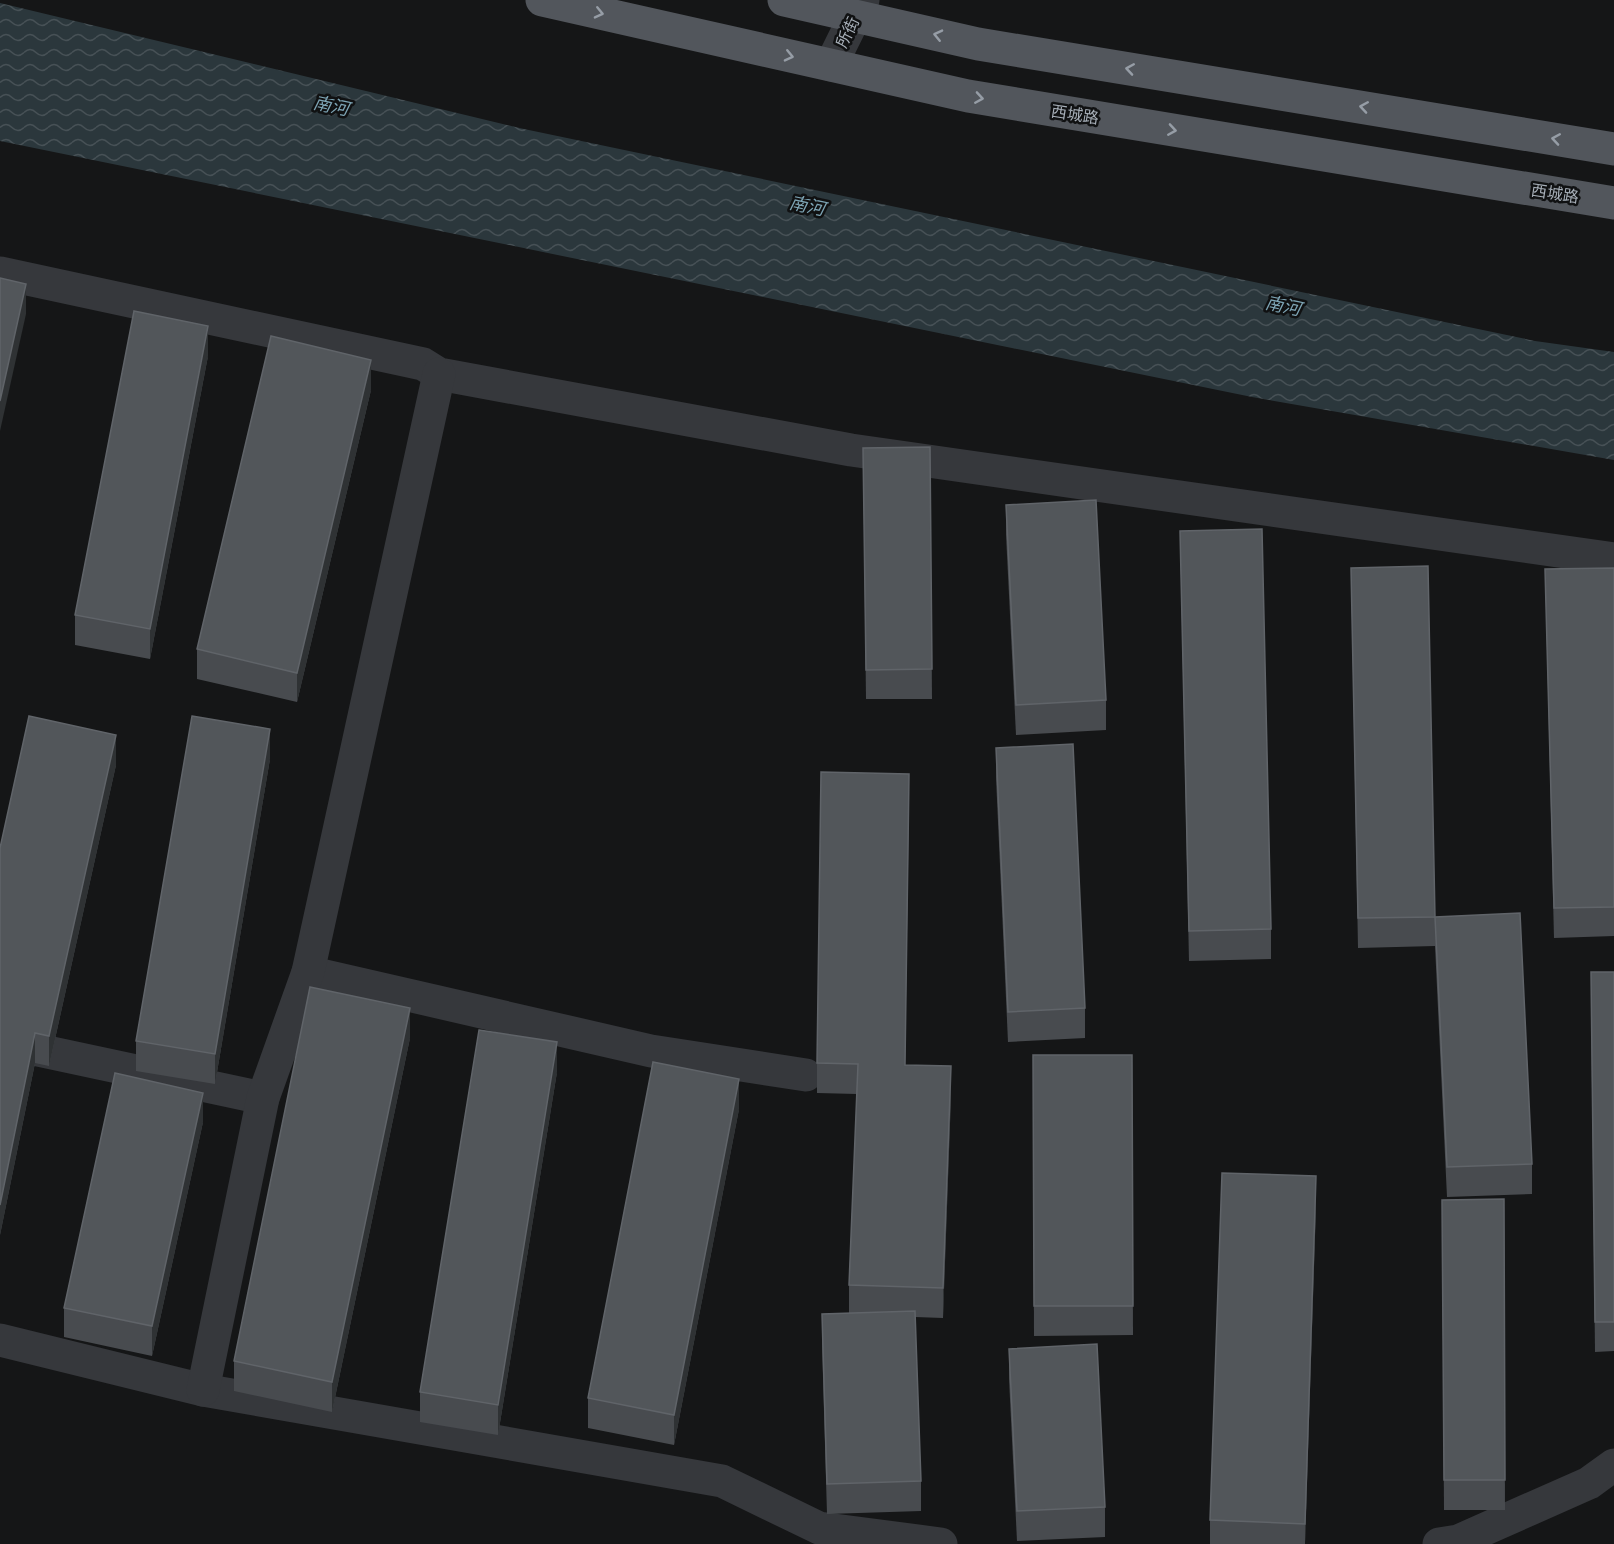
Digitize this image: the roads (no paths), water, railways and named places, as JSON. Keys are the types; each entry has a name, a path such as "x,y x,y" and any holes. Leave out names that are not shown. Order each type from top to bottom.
{"main road":[{"name":"西城路","path":"542,0 968,96 1614,202"},
{"path":"784,0 859,8 978,44 1614,149"}],"street":[{"name":"所街","path":"831,65 859,8"},
{"path":"0,273 423,364 439,374 851,450 1614,560"},
{"path":"203,1390 262,1098 308,972 439,374"},
{"path":"308,972 651,1051 806,1075"},
{"path":"0,1042 262,1098"},
{"path":"0,1340 203,1390 722,1481 819,1528 941,1544"},
{"path":"1439,1544 1458,1541 1589,1483 1614,1465"}],"water":[{"name":"南河","path":"0,3 524,129 1535,341 1614,352 1614,460 1252,397 0,141"}]}
